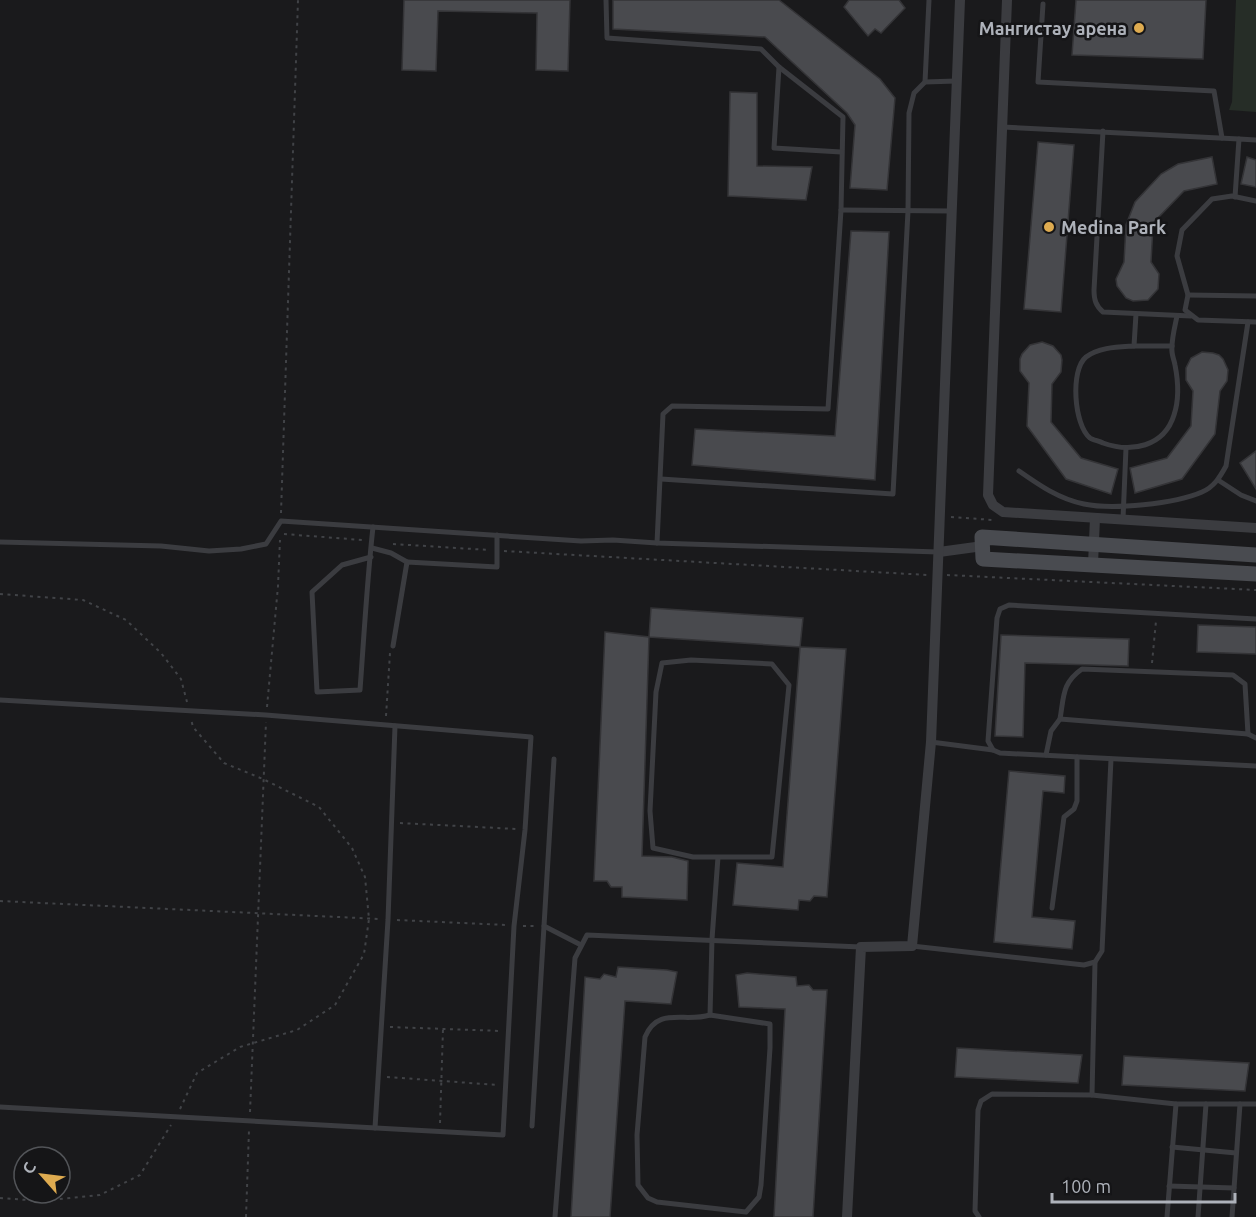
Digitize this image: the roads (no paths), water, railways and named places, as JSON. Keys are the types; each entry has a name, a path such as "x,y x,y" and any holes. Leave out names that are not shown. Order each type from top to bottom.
{"street":[{"path":"847,1217 861,946 912,946 931,742 960,0"},
{"path":"1007,0 988,495 993,505 1003,512 1256,528"},
{"path":"1093,564 1095,518"},
{"path":"1256,555 982,537 983,559 1256,574"},
{"path":"939,552 983,546"}],"lane":[{"path":"606,0 607,38 761,49 779,67 843,117 841,210 828,409 672,406 663,414 657,543"},
{"path":"661,479 893,494 908,211 909,114 914,93 925,82 929,0"},
{"path":"1043,4 1038,82 1214,91 1222,138"},
{"path":"779,67 774,148 841,152"},
{"path":"925,82 957,81"},
{"path":"1002,127 1256,140"},
{"path":"1103,131 1094,299 1103,312 1191,316"},
{"path":"1236,197 1239,139"},
{"path":"1256,201 1236,197 1212,199 1182,230 1177,256 1188,295 1185,310 1191,316 1198,320 1256,322"},
{"path":"841,210 952,211"},
{"path":"1188,295 1256,296"},
{"path":"1134,346 1136,314"},
{"path":"1172,346 1110,348 1086,357 1080,363 1076,382 1079,420 1090,438 1109,445 1139,448 1163,435 1174,416 1177,395 1172,346 1177,316"},
{"path":"1019,471 1054,495 1084,505 1156,504 1203,492 1218,480 1226,466 1248,322"},
{"path":"1123,519 1126,448"},
{"path":"1218,480 1240,495 1256,501"},
{"path":"0,542 162,546 209,551 241,549 266,544 281,521 581,541 613,540 939,552"},
{"path":"371,557 342,565 312,592 317,692 360,690 374,527"},
{"path":"372,548 391,553 407,562 496,567 497,535"},
{"path":"393,646 407,562"},
{"path":"993,750 987,741 997,618 1000,609 1009,605 1256,619"},
{"path":"691,660 772,664 789,685 772,857 718,857 693,857 653,848 650,811 656,692 662,663 691,660"},
{"path":"1046,755 1051,731 1060,719 1066,685 1082,669 1233,675 1245,684 1248,734"},
{"path":"0,700 266,715 531,736 525,830 514,926 503,1135 0,1107"},
{"path":"1060,719 1248,734 1256,738"},
{"path":"375,1128 388,920 395,726"},
{"path":"931,742 993,750 1000,753 1256,766"},
{"path":"1052,908 1064,818 1074,809 1077,801 1077,757"},
{"path":"532,1125 554,759"},
{"path":"1092,1095 1095,962 1102,951 1111,759"},
{"path":"710,1015 712,939 718,857"},
{"path":"544,926 581,945"},
{"path":"555,1217 575,958 587,935 861,946"},
{"path":"912,946 1084,965 1095,962"},
{"path":"710,1015 770,1024 761,1185 759,1197 746,1212 657,1202 648,1198 638,1185 637,1135 645,1037 650,1026 663,1017 700,1018 710,1015"},
{"path":"979,1217 975,1211 978,1110 981,1101 992,1094 1092,1095 1176,1104 1256,1104"},
{"path":"1167,1217 1176,1104"},
{"path":"1197,1217 1206,1104"},
{"path":"1232,1217 1240,1104"},
{"path":"1172,1147 1236,1153"},
{"path":"1169,1186 1234,1188"}],"place":[{"name":"Мангистау арена","path":"1139,28"},
{"name":"Medina Park","path":"1049,227"}]}
